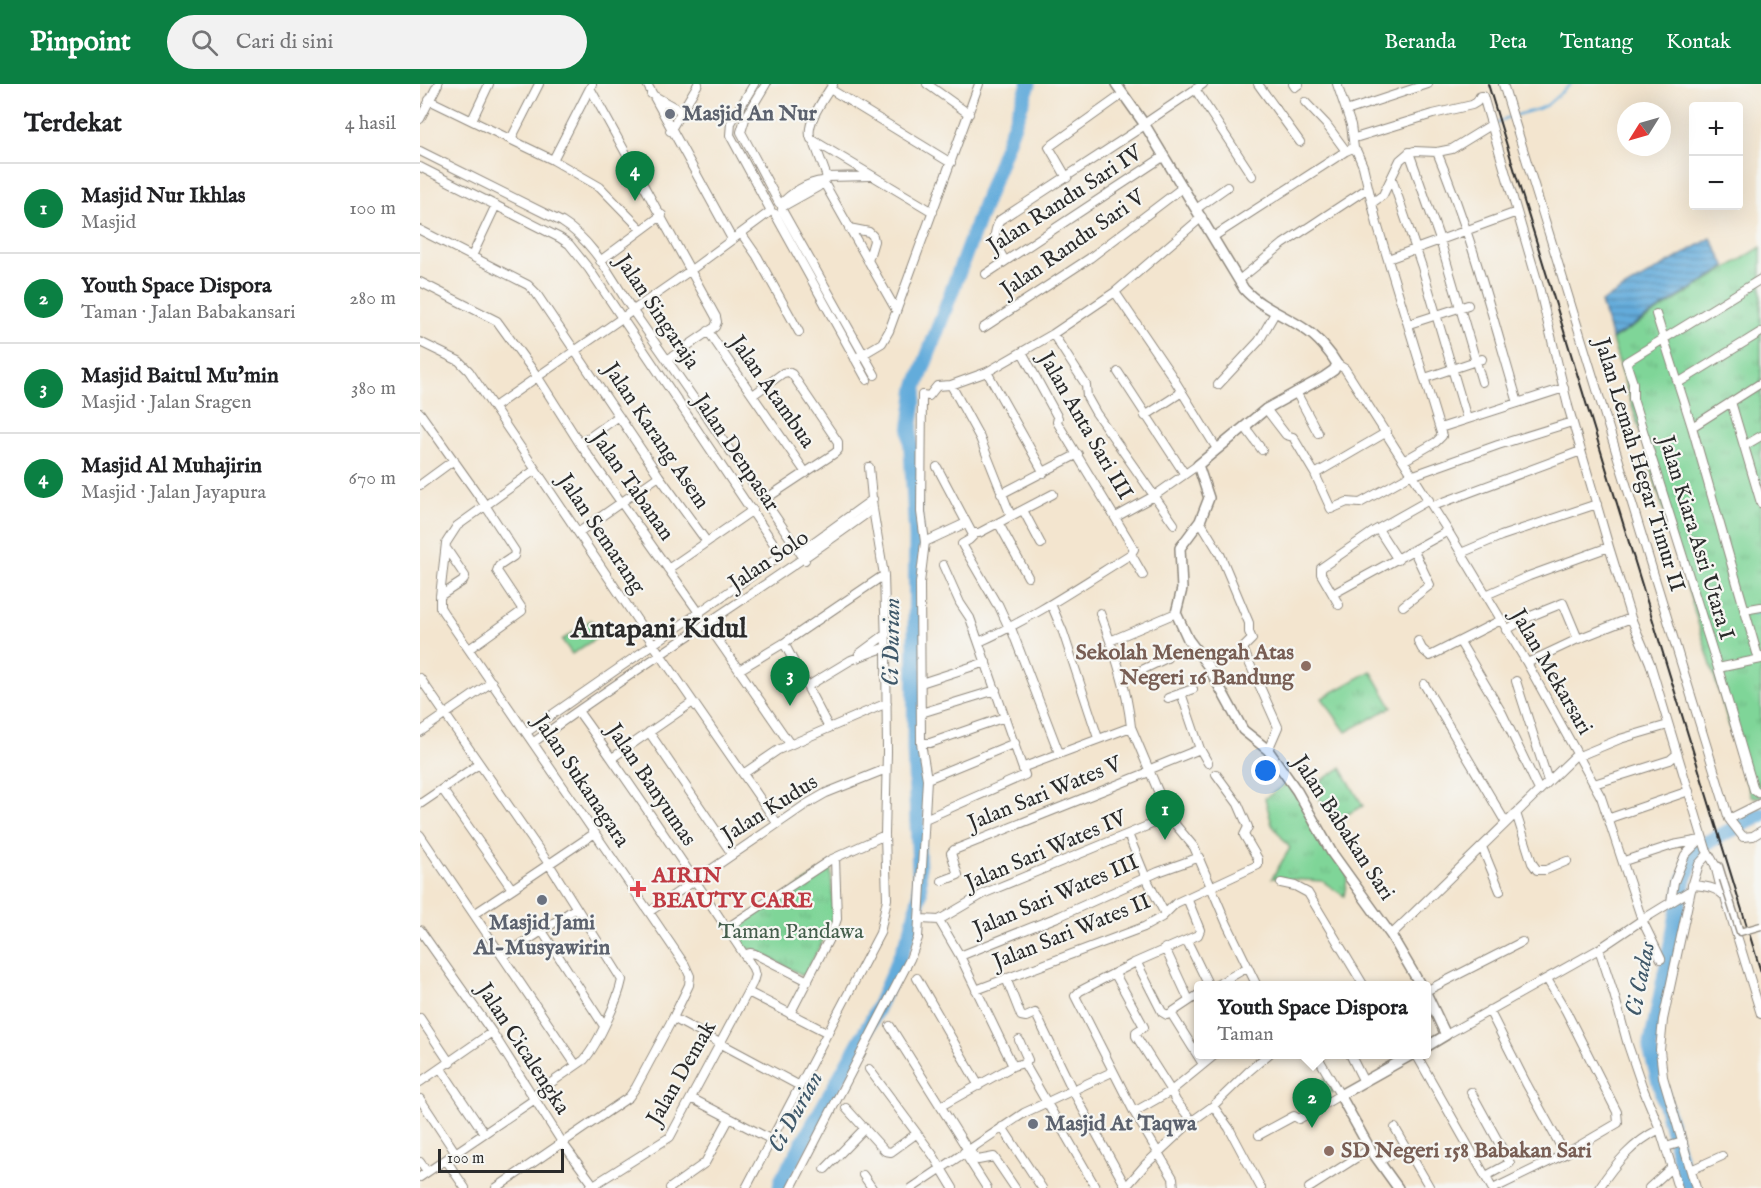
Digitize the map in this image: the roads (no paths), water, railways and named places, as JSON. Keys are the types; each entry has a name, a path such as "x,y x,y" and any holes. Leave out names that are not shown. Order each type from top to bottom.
{"street":[{"path":"420,119 438,84"},
{"path":"471,120 489,84"},
{"path":"511,139 539,84"},
{"path":"646,84 670,131 732,239"},
{"path":"670,131 698,84"},
{"path":"754,84 730,123 730,135 777,208 874,375"},
{"path":"927,84 969,114"},
{"path":"855,359 886,338 979,84"},
{"path":"1116,84 1144,124 1252,298 1307,330 1337,364 1334,370 1324,378 1266,409 1198,465 1154,496 1116,517"},
{"path":"1258,84 1300,142"},
{"path":"1293,84 1295,87 1299,84"},
{"path":"1337,84 1351,125 1354,148 1363,166 1388,259 1440,428 1441,438 1405,460"},
{"path":"1346,111 1428,84"},
{"name":"Jalan Lemah Hegar Timur II","path":"1503,84 1730,821 1740,834 1747,837 1760,834"},
{"path":"763,85 745,119 741,132 777,208 867,380"},
{"path":"553,160 591,86"},
{"path":"591,86 716,316 715,327 667,360"},
{"path":"1005,261 995,243 994,231 1000,220 1067,178 1199,86 1252,176"},
{"path":"896,310 849,228 825,179 814,142 808,133 809,125 831,87 951,163"},
{"path":"651,94 681,111"},
{"path":"1067,178 1049,147 1123,94"},
{"path":"1358,137 1433,114 1472,105 1481,95 1539,287 1564,389 1568,423 1597,504 1631,618 1650,663 1702,838 1723,891 1722,894 1761,1014"},
{"path":"429,100 553,160 600,187 641,229"},
{"path":"1305,102 1326,124 1346,151"},
{"path":"1372,203 1383,195 1400,160 1409,152 1437,152 1452,149 1492,126"},
{"path":"814,142 933,212"},
{"path":"1213,237 1354,148"},
{"name":"Jalan Singaraja","path":"420,151 567,225 581,237 600,261 627,314 667,360 805,560"},
{"path":"1409,152 1465,306 1479,359 1482,382"},
{"path":"1437,152 1466,231 1518,403"},
{"name":"Jalan Randu Sari IV","path":"986,274 1163,157"},
{"name":"Jalan Denpasar","path":"420,166 568,244 627,314 777,546 778,556 700,614"},
{"path":"494,407 777,208 818,187 825,179 873,176"},
{"path":"1392,179 1416,249 1467,419"},
{"name":"Jalan Randu Sari V","path":"983,328 1090,258 1182,188"},
{"path":"1196,209 1227,188"},
{"path":"1239,280 1283,244 1368,188"},
{"path":"472,256 496,205"},
{"path":"1388,259 1517,212"},
{"path":"600,261 662,215"},
{"path":"791,1188 910,959 918,938 921,919 927,779 921,743 920,583 925,542 921,512 922,395 929,396 937,386 951,385 987,372 1053,334 1114,292 1202,217"},
{"path":"849,228 868,232 873,236 874,241 868,261"},
{"name":"Jalan Karang Asem","path":"420,230 528,285 536,293 706,542"},
{"path":"741,233 763,266 799,333"},
{"path":"1664,338 1761,279"},
{"name":"Jalan Tabanan","path":"420,282 497,321 537,376 580,444 700,614"},
{"path":"1114,292 1182,392 1217,449"},
{"path":"1409,324 1465,306"},
{"path":"1218,385 1259,340 1275,313"},
{"path":"1656,314 1692,427 1757,653 1761,659 1718,668"},
{"name":"Jalan Atambua","path":"708,332 806,473"},
{"path":"1678,383 1761,332"},
{"path":"1053,334 1086,385 1088,397 1096,412 1174,524"},
{"name":"Jalan Kiara Asri Utara I","path":"1664,338 1626,362 1634,383 1634,399 1754,790 1758,793"},
{"name":"Jalan Semarang","path":"420,342 464,366 777,823"},
{"name":"Jalan Anta Sari III","path":"1022,352 1058,418 1058,422 1134,549 1131,554"},
{"path":"1425,378 1479,359"},
{"name":"Jalan Mekarsari","path":"1337,364 1345,369 1405,460 1527,663 1594,784 1610,818 1642,920 1661,959"},
{"path":"987,372 1044,473"},
{"path":"1118,372 1184,473"},
{"path":"753,395 783,373 792,374 837,439 839,447 836,453 764,500"},
{"path":"1692,427 1761,383"},
{"path":"951,385 980,438 1011,516"},
{"path":"1440,428 1564,389"},
{"path":"1145,416 1182,392"},
{"path":"1296,392 1318,433"},
{"path":"1731,402 1759,487 1761,502"},
{"path":"1266,409 1286,435 1293,437 1332,509 1347,502 1360,503 1413,475 1568,423"},
{"path":"420,413 514,548 514,556 499,566 497,571 522,611 469,649"},
{"path":"580,444 619,416"},
{"path":"1245,427 1262,450"},
{"path":"1315,474 1387,432"},
{"path":"1744,446 1761,436"},
{"path":"1339,605 1321,574 1321,568 1378,529 1431,503 1577,452"},
{"path":"1001,494 1078,454"},
{"path":"420,485 454,460"},
{"path":"1110,641 1176,613 1182,590 1180,549 1200,521 1209,495 1198,465"},
{"path":"746,1188 880,933 887,899 885,835 887,703 884,575 873,509 869,467"},
{"path":"937,467 970,531 975,534"},
{"name":"Jalan Sukanagara","path":"496,1188 628,1097 636,1087 673,1018 689,985 690,976 685,965 534,742 440,607 446,548 457,526 535,470"},
{"path":"579,532 659,476"},
{"path":"1053,494 999,524 975,534 962,544 1010,628 1059,753"},
{"name":"Jalan Solo","path":"800,552 873,499"},
{"path":"1461,552 1597,504"},
{"name":"Jalan Solo","path":"534,742 578,711 657,649 707,624 805,560 873,509"},
{"path":"668,569 753,510"},
{"path":"1023,510 1041,544"},
{"path":"1200,521 1220,554 1249,623 1252,639 1244,647 1244,651 1278,727 1268,750"},
{"path":"925,542 966,523"},
{"path":"999,524 1028,577"},
{"path":"1378,529 1398,560"},
{"path":"1333,594 1448,531"},
{"path":"1486,595 1528,576 1609,547"},
{"path":"440,596 463,581 465,576 446,548"},
{"path":"1403,606 1430,585 1414,551"},
{"path":"979,642 1010,628 1131,554 1143,575"},
{"path":"925,819 1025,775 970,618 960,603 943,565"},
{"path":"739,670 784,643 884,575"},
{"path":"1506,630 1531,616 1563,603 1578,639"},
{"path":"1051,604 1063,632 1098,738"},
{"path":"1744,610 1761,607"},
{"path":"1100,613 1123,679 1129,702 1131,727 1148,771 1169,817 1200,857 1255,981"},
{"name":"Jalan Babakan Sari","path":"1176,613 1188,639 1208,666 1243,730 1268,750 1297,791 1332,853 1391,935 1418,981"},
{"path":"527,732 657,649 700,614"},
{"path":"1527,663 1631,618"},
{"path":"1418,641 1422,649 1430,656 1501,620"},
{"path":"707,624 790,744"},
{"path":"808,686 851,660 886,634"},
{"path":"1460,642 1502,713 1539,790"},
{"path":"784,643 829,728"},
{"path":"851,660 886,647"},
{"path":"1123,679 1167,658"},
{"path":"921,683 986,662"},
{"path":"420,678 549,864 622,980 590,1054 424,1175 420,1162"},
{"path":"1516,681 1548,780"},
{"path":"420,732 492,682"},
{"path":"1424,684 1506,823"},
{"path":"1168,698 1193,689"},
{"path":"921,713 996,690"},
{"path":"1181,693 1200,749 1208,763"},
{"path":"612,758 693,702"},
{"path":"743,774 790,744 887,703"},
{"name":"Jalan Banyumas","path":"578,711 694,880"},
{"path":"921,743 1005,717"},
{"path":"1391,935 1548,780 1578,755 1668,725"},
{"path":"1024,767 1131,727"},
{"path":"649,732 732,854"},
{"path":"927,779 1015,742"},
{"name":"Jalan Sari Wates V","path":"942,881 958,875 951,853 954,850 1200,749"},
{"path":"1594,784 1670,760 1677,754"},
{"path":"420,804 479,764"},
{"name":"Jalan Kudus","path":"649,912 777,823 826,793 886,769"},
{"name":"Jalan Sari Wates II","path":"976,990 1144,927 1165,914 1176,903 1258,865 1259,862 1244,835 1248,827 1244,816 1216,774"},
{"path":"442,789 512,889"},
{"path":"1610,818 1689,790"},
{"path":"1730,821 1761,803"},
{"path":"1516,813 1532,863 1537,870 1546,870 1567,861"},
{"name":"Jalan Sari Wates IV","path":"939,920 985,893 1169,817"},
{"path":"474,914 595,833"},
{"path":"1128,834 1146,878 1165,914"},
{"path":"420,835 576,1065"},
{"path":"727,928 835,858 885,835"},
{"path":"1624,861 1702,838"},
{"path":"1673,901 1674,882 1685,855 1702,838"},
{"path":"1482,847 1500,891"},
{"path":"1696,1188 1663,1077 1660,1050 1663,1020 1689,889 1707,851"},
{"name":"Jalan Sari Wates III","path":"960,956 1200,857"},
{"path":"790,1014 837,920 835,858"},
{"path":"1714,865 1719,866 1740,932 1761,926"},
{"path":"694,880 744,955 755,954 807,981"},
{"path":"1281,883 1296,886 1308,893 1361,981"},
{"path":"1431,1044 1599,949 1689,889 1708,887 1722,894"},
{"path":"1174,1188 1173,1178 1159,1151 1134,1113 1075,996 1080,991 1165,948 1187,941 1201,932 1187,898"},
{"path":"503,956 576,908"},
{"path":"921,919 939,920 960,956 1013,1066"},
{"name":"Jalan Cicalengka","path":"420,930 423,942 492,1032 593,1187"},
{"path":"542,931 604,1026"},
{"path":"1187,941 1207,981"},
{"path":"1431,989 1522,942"},
{"path":"1165,948 1189,1000"},
{"path":"1599,949 1631,1055 1668,1146 1678,1188"},
{"name":"Jalan Demak","path":"593,1187 670,1137 753,982 754,971 744,955"},
{"path":"1137,963 1162,1012 1167,1015 1194,997"},
{"path":"1224,981 1248,967"},
{"path":"1115,974 1144,1027 1136,1032 1136,1036 1176,1101 1192,1121"},
{"path":"917,978 979,1086"},
{"path":"1006,978 1021,1016 1026,1017 1033,1013 1038,1016 1073,1091 1125,1187 1159,1151 1192,1121 1213,1106 1263,1059"},
{"path":"1411,1059 1493,1188 1565,1154 1614,1126 1618,1120 1617,1112 1547,979"},
{"path":"748,992 828,1033"},
{"path":"1431,1003 1446,1035"},
{"path":"1489,1010 1565,1154"},
{"path":"1172,1013 1194,1049"},
{"path":"420,1018 450,1063"},
{"path":"673,1018 800,1086"},
{"path":"890,1026 941,1106 987,1188"},
{"path":"420,1082 492,1032"},
{"path":"941,1106 1028,1060 1019,1040"},
{"path":"1200,1059 1203,1064"},
{"path":"1134,1113 1171,1091 1210,1059"},
{"path":"1319,1059 1370,1149 1398,1188"},
{"path":"1352,1059 1364,1082"},
{"path":"1259,1135 1294,1116 1299,1119 1404,1059"},
{"path":"1024,1063 1096,1188"},
{"path":"441,1069 484,1133"},
{"path":"869,1069 942,1168 953,1188"},
{"path":"912,1188 1002,1127 1045,1102 1112,1072"},
{"path":"1471,1092 1510,1163 1486,1176"},
{"path":"691,1098 772,1140"},
{"path":"420,1099 455,1152"},
{"path":"1213,1106 1229,1128 1261,1188"},
{"path":"846,1108 887,1152 891,1152 916,1134"},
{"path":"670,1188 705,1163 729,1119"},
{"path":"1002,1127 1042,1188"},
{"path":"825,1169 865,1128"},
{"path":"1395,1128 1430,1188"},
{"path":"1599,1188 1632,1146 1660,1129"},
{"path":"1668,1146 1681,1142"},
{"path":"1380,1161 1405,1146"},
{"path":"1309,1188 1370,1149"},
{"path":"966,1151 978,1160 994,1157 1015,1188"},
{"path":"1691,1170 1722,1156"},
{"path":"446,1160 465,1188"},
{"path":"1649,1188 1672,1167"},
{"path":"863,1175 872,1188"}],"water":[{"path":"1711,238 1726,267 1612,339 1601,302"}],"waterway":[{"name":"Ci Durian","path":"780,1188 781,1181 873,1018 911,931 920,894 914,748 916,537 910,432 916,387 1029,84"},
{"path":"1493,126 1506,118 1547,105 1571,84"},
{"path":"1753,614 1761,612"},
{"name":"Ci Cadas","path":"1687,1188 1650,1048 1684,879 1700,846 1761,815"}],"railway":[{"path":"1488,84 1761,972"}],"place":[{"name":"Masjid An Nur","path":"670,114"},
{"name":"Masjid Al Muhajirin","path":"635,201"},
{"name":"Sekolah Menengah Atas Negeri 16 Bandung","path":"1306,666"},
{"name":"Masjid Baitul Mu'min","path":"790,706"},
{"name":"Masjid Nur Ikhlas","path":"1165,840"},
{"name":"AIRIN BEAUTY CARE","path":"638,889"},
{"name":"Masjid Jami Al-Musyawirin","path":"542,900"},
{"name":"Masjid At Taqwa","path":"1033,1124"},
{"name":"Youth Space Dispora","path":"1312,1128"},
{"name":"SD Negeri 158 Babakan Sari","path":"1329,1151"}],"district":[{"name":"Antapani Kidul","path":"659,629"}],"park label":[{"name":"Taman Pandawa","path":"791,932"}]}
